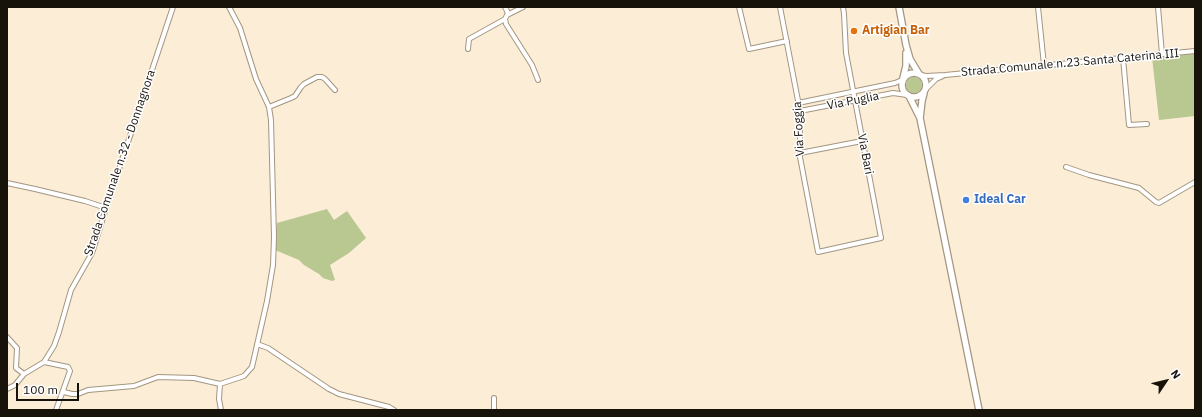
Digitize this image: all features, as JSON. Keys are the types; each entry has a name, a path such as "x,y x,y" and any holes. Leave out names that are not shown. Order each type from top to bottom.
{"main road":[{"path":"899,7 910,59 926,82 920,118"},
{"path":"906,45 906,66 902,88 914,103 920,118 979,410"},
{"path":"903,80 908,74 920,74"},
{"path":"908,96 916,97 925,91"}],"street":[{"name":"Strada Comunale n.32 - Donnagnora","path":"7,389 15,385 24,374 44,362 54,346 71,290 92,253 173,7"},
{"path":"64,392 78,394 88,390 134,386 158,377 194,378 220,384 244,376 252,367 267,301 273,265 274,237 271,120 268,106 256,80 240,28 229,7"},
{"path":"505,7 508,13 506,17 506,24 532,65 538,80"},
{"path":"468,49 469,39 523,7"},
{"path":"739,7 749,49 787,41"},
{"name":"Via Foggia","path":"780,7 800,111 800,153 818,252"},
{"name":"Via Bari","path":"818,252 881,238 846,53 843,7"},
{"path":"1038,7 1044,65"},
{"path":"1158,7 1162,54"},
{"name":"Strada Comunale n.23 Santa Caterina III","path":"920,74 945,75 1195,51"},
{"path":"1123,58 1129,125 1147,124"},
{"path":"925,91 936,79 945,75"},
{"path":"268,106 295,96 304,84 317,77 322,77 325,79 335,90"},
{"name":"Via Puglia","path":"798,102 853,92 903,80"},
{"name":"Via Puglia","path":"800,111 893,93 908,96"},
{"path":"800,153 862,141"},
{"path":"1066,167 1089,175 1139,188 1159,203 1195,182"},
{"path":"7,183 85,201 106,208"},
{"path":"7,337 17,348 16,368 24,374"},
{"path":"257,344 268,348 340,394 389,407 394,410"},
{"path":"44,362 68,367 70,371 64,392 56,410"},
{"path":"220,384 219,399 221,410"},
{"path":"494,398 494,410"}],"green space":[{"path":"1195,52 1195,116 1159,120 1152,57"},
{"path":"911,77 917,77 922,82 920,91 917,93 911,93 906,88 906,82"},
{"path":"327,209 334,220 347,211 366,238 349,253 330,265 335,280 332,281 323,278 299,260 275,250 277,223"}],"place":[{"name":"Artigian Bar","path":"854,31"},
{"name":"Ideal Car","path":"966,200"}]}
